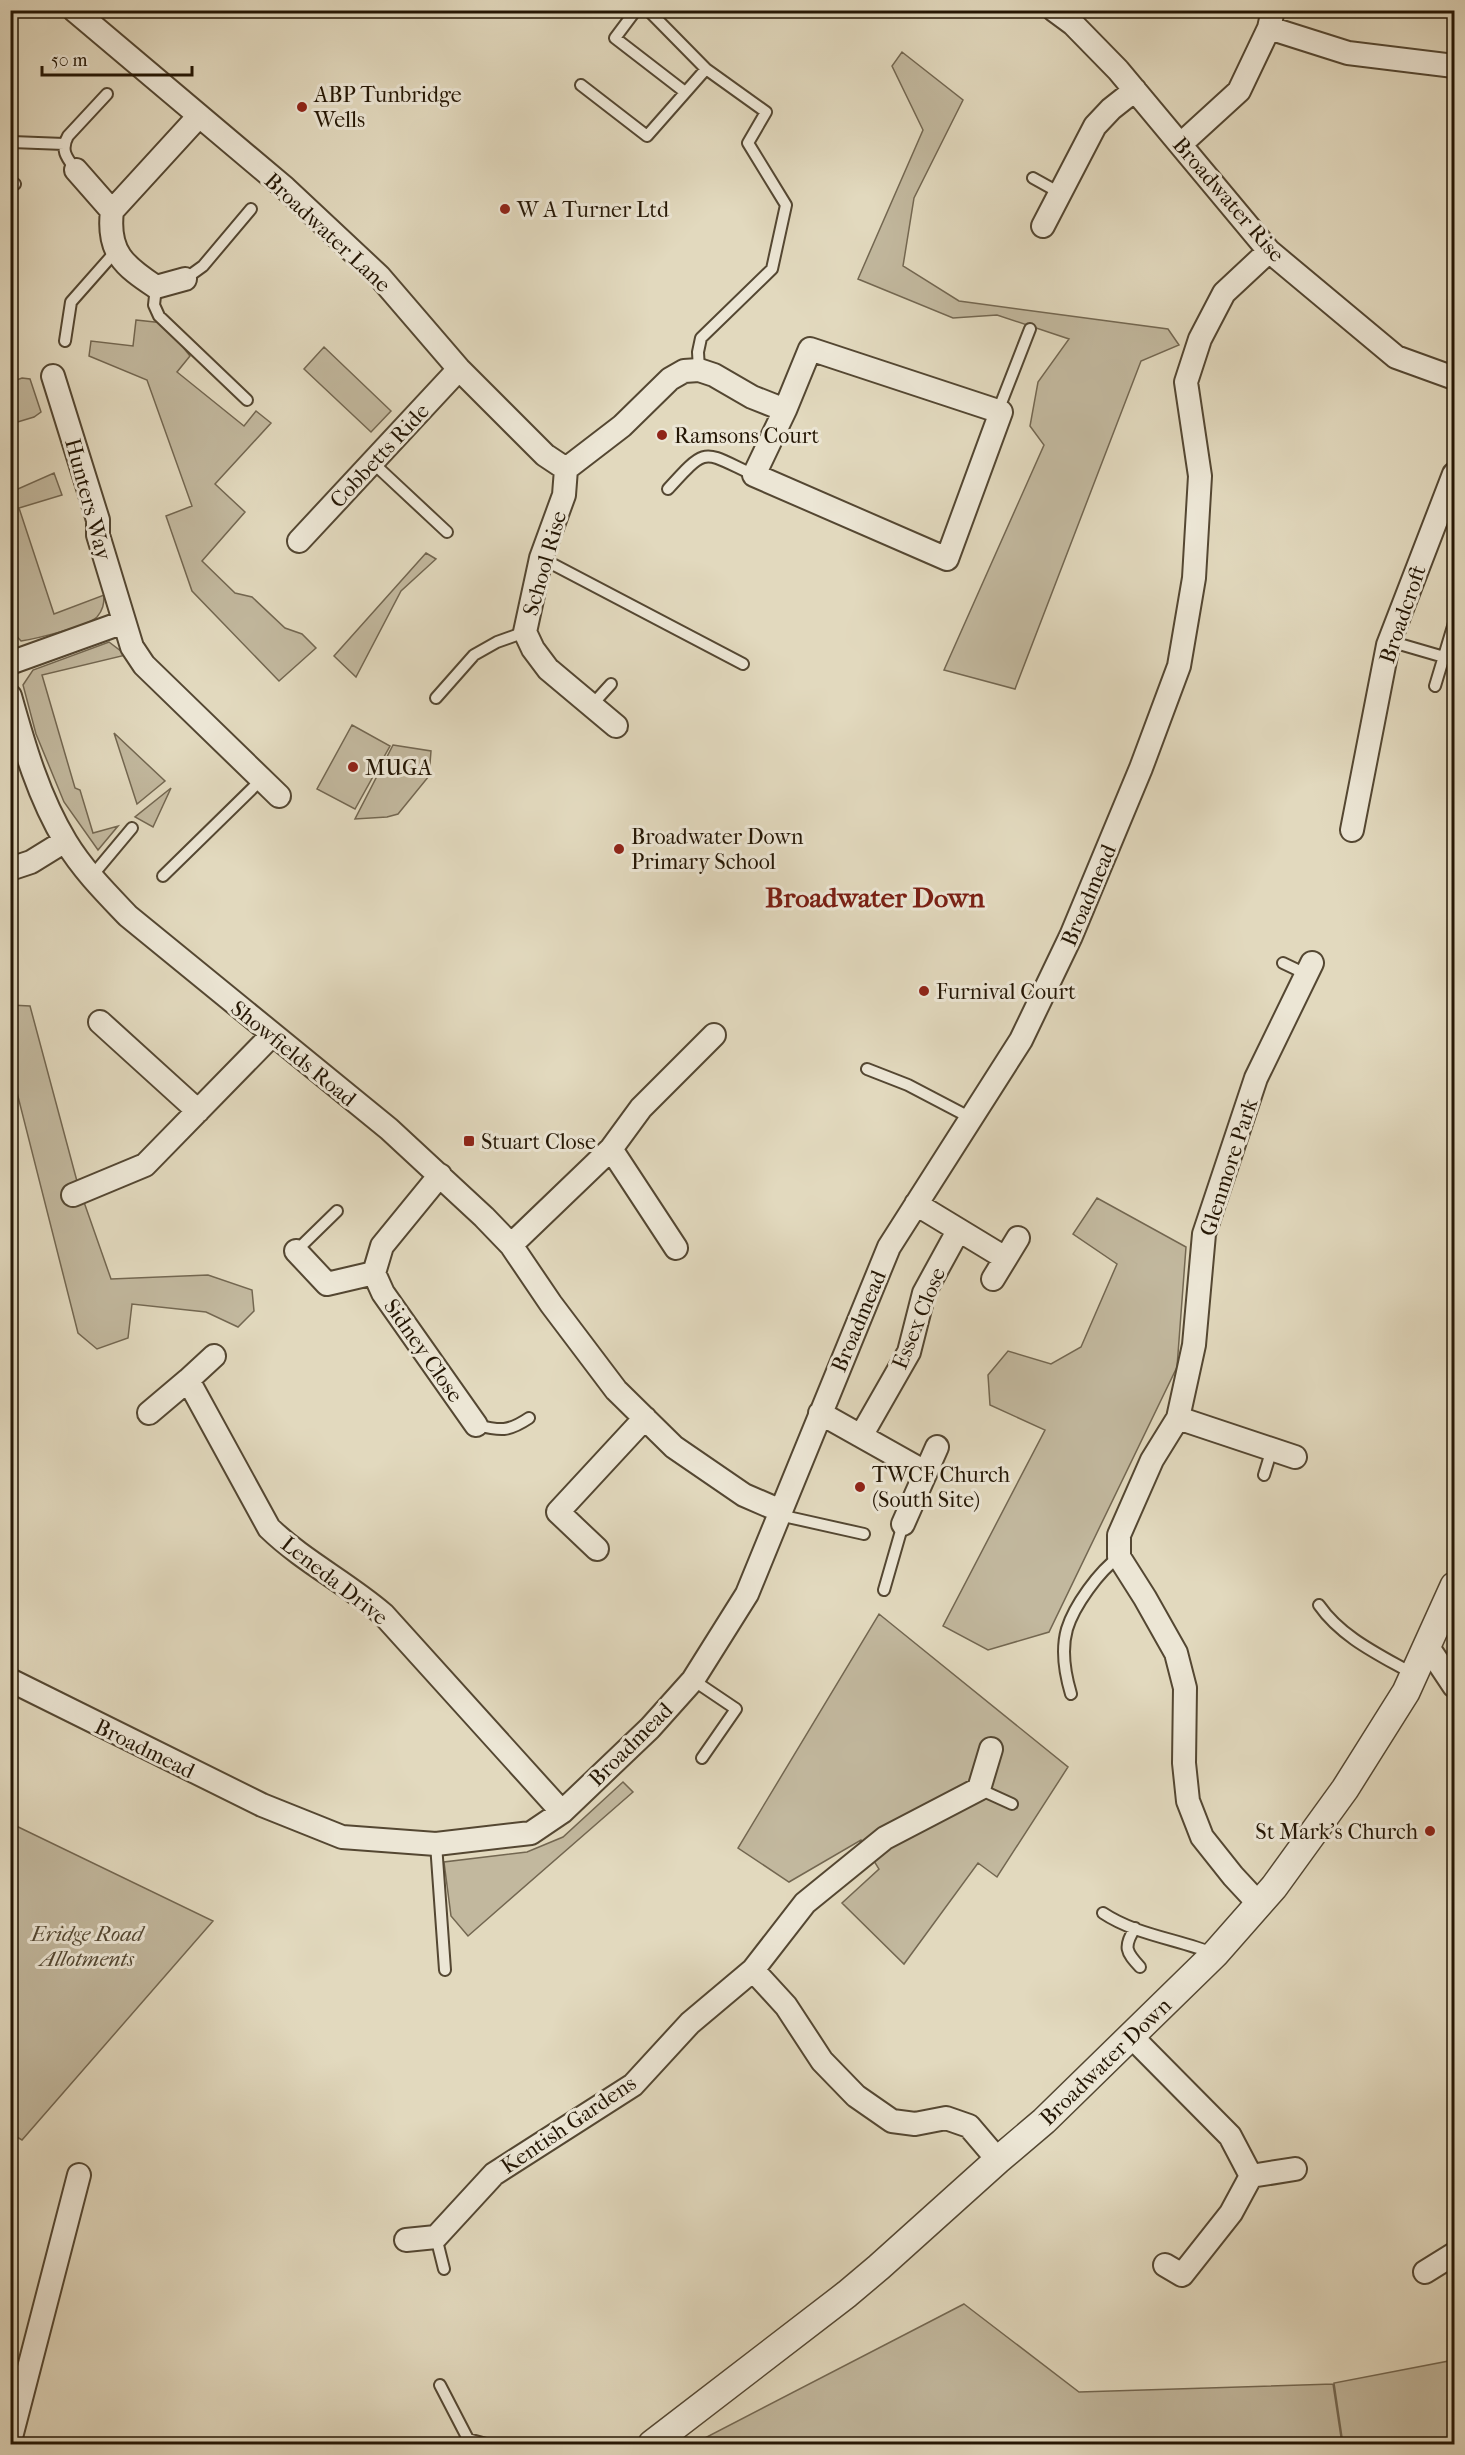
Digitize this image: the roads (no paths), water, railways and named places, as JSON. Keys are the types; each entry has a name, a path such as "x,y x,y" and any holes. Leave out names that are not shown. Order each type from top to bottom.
{"street":[{"name":"Broadwater Lane","path":"74,10 198,117 285,188 379,276 459,369 545,455 566,469"},
{"name":"Broadwater Rise","path":"1054,10 1073,24 1135,90 1269,251 1396,357 1455,378"},
{"path":"1181,144 1239,91 1271,20 1348,53 1455,66"},
{"path":"1042,226 1095,126 1111,109 1135,90"},
{"path":"185,279 156,288 135,274 116,251 110,231 112,211 198,117"},
{"path":"76,170 112,211"},
{"name":"Broadmead","path":"10,1680 262,1805 342,1837 436,1844 531,1833 562,1812 650,1728 693,1680 747,1594 890,1247 915,1204 1021,1040 1040,1005 1119,823 1179,666 1194,578 1200,476 1186,382 1200,339 1224,293 1269,251"},
{"path":"810,349 1001,412 947,559 754,474 785,410 810,349"},
{"name":"Cobbetts Ride","path":"299,541 459,369"},
{"path":"566,469 622,426 670,379 684,370 699,370 714,375 742,392 785,410"},
{"name":"Hunters Way","path":"53,376 98,520 98,535 132,647 144,665 279,796"},
{"name":"School Rise","path":"566,469 564,495 542,558 525,632 533,649 548,669 616,726"},
{"name":"Broadcroft","path":"1352,830 1389,641 1455,474"},
{"path":"10,663 124,622"},
{"name":"Showfields Road","path":"10,696 24,746 39,785 65,841 91,877 128,916 389,1129 440,1175 511,1245 551,1304 616,1390 675,1447 735,1489 780,1513"},
{"path":"10,869 31,862 65,841"},
{"name":"Glenmore Park","path":"1119,1557 1119,1535 1152,1460 1178,1418 1194,1345 1204,1234 1256,1078 1309,968"},
{"path":"100,1022 198,1111"},
{"path":"73,1195 146,1165 272,1035"},
{"path":"511,1245 611,1149 641,1108 714,1035"},
{"path":"611,1149 676,1248"},
{"name":"Sidney Close","path":"440,1175 382,1246 374,1273 383,1293 476,1425"},
{"path":"915,1204 1005,1258"},
{"name":"Essex Close","path":"861,1436 909,1352 924,1293 957,1231"},
{"path":"993,1279 1018,1238"},
{"name":"Sidney Close","path":"296,1251 327,1284 374,1273"},
{"path":"149,1413 214,1356"},
{"name":"Leneda Drive","path":"188,1380 269,1528 289,1547 360,1594 383,1614 562,1812"},
{"path":"820,1413 925,1472"},
{"path":"597,1549 558,1512 645,1418"},
{"path":"1178,1418 1295,1457"},
{"path":"903,1524 937,1447"},
{"path":"1119,1557 1146,1598 1176,1653 1185,1688 1184,1763 1188,1802 1202,1837 1259,1904"},
{"name":"Broadwater Down","path":"652,2445 847,2294 1044,2121 1215,1954 1259,1904 1345,1789 1406,1692 1455,1586"},
{"path":"1428,1647 1455,1686"},
{"path":"979,1789 991,1749"},
{"name":"Kentish Gardens","path":"436,2237 494,2174 633,2085 690,2023 753,1970 805,1903 885,1838 979,1789"},
{"path":"753,1970 786,2006 822,2061 856,2096 892,2121 915,2124 946,2118 969,2126 998,2160"},
{"path":"1130,2035 1230,2136 1251,2176"},
{"path":"1251,2176 1295,2169"},
{"path":"10,2441 79,2175"},
{"path":"1165,2265 1182,2276 1231,2213 1251,2176"},
{"path":"406,2240 436,2237"},
{"path":"1425,2272 1455,2254"}],"lane":[{"path":"636,10 615,38 686,92"},
{"path":"648,10 706,69 766,112 748,143 786,205 772,269 701,338 698,352 699,370"},
{"path":"581,85 647,136 706,69"},
{"path":"76,170 64,155 64,144 68,136 107,94"},
{"path":"12,142 64,144"},
{"path":"1033,178 1060,193"},
{"path":"185,279 203,266 251,209"},
{"path":"65,341 71,302 116,251"},
{"path":"156,288 154,305 159,316 247,400"},
{"path":"998,411 1030,329"},
{"path":"668,489 701,456 710,455 754,474"},
{"path":"372,462 447,532"},
{"path":"542,558 743,664"},
{"path":"1435,686 1455,623"},
{"path":"436,698 474,655 497,642 525,632"},
{"path":"1389,641 1444,657"},
{"path":"591,706 610,684"},
{"path":"163,876 262,779"},
{"path":"91,877 132,828"},
{"path":"1283,963 1309,968"},
{"path":"867,1069 908,1085 971,1118"},
{"path":"296,1251 337,1211"},
{"path":"476,1425 500,1431 514,1428 529,1418"},
{"path":"1264,1475 1272,1449"},
{"path":"780,1513 864,1534"},
{"path":"884,1590 903,1524"},
{"path":"1071,1694 1065,1674 1067,1629 1094,1579 1119,1557"},
{"path":"1319,1605 1326,1616 1345,1633 1414,1674"},
{"path":"693,1680 736,1709 702,1758"},
{"path":"979,1789 1012,1804"},
{"path":"436,1844 445,1970"},
{"path":"1103,1913 1118,1923 1215,1954"},
{"path":"1135,1928 1126,1948 1128,1954 1140,1968"},
{"path":"436,2237 444,2269"},
{"path":"440,2385 468,2439 486,2445"}],"place":[{"name":"ABP Tunbridge Wells","path":"302,107"},
{"name":"W A Turner Ltd","path":"505,209"},
{"name":"Ramsons Court","path":"662,435"},
{"name":"MUGA","path":"353,767"},
{"name":"Broadwater Down Primary School","path":"619,849"},
{"name":"Furnival Court","path":"924,991"},
{"name":"Stuart Close","path":"469,1141"},
{"name":"TWCF Church (South Site)","path":"860,1487"},
{"name":"St Mark's Church","path":"1430,1831"}],"district":[{"name":"Broadwater Down","path":"875,897"}],"park label":[{"name":"Eridge Road Allotments","path":"87,1946"}]}
